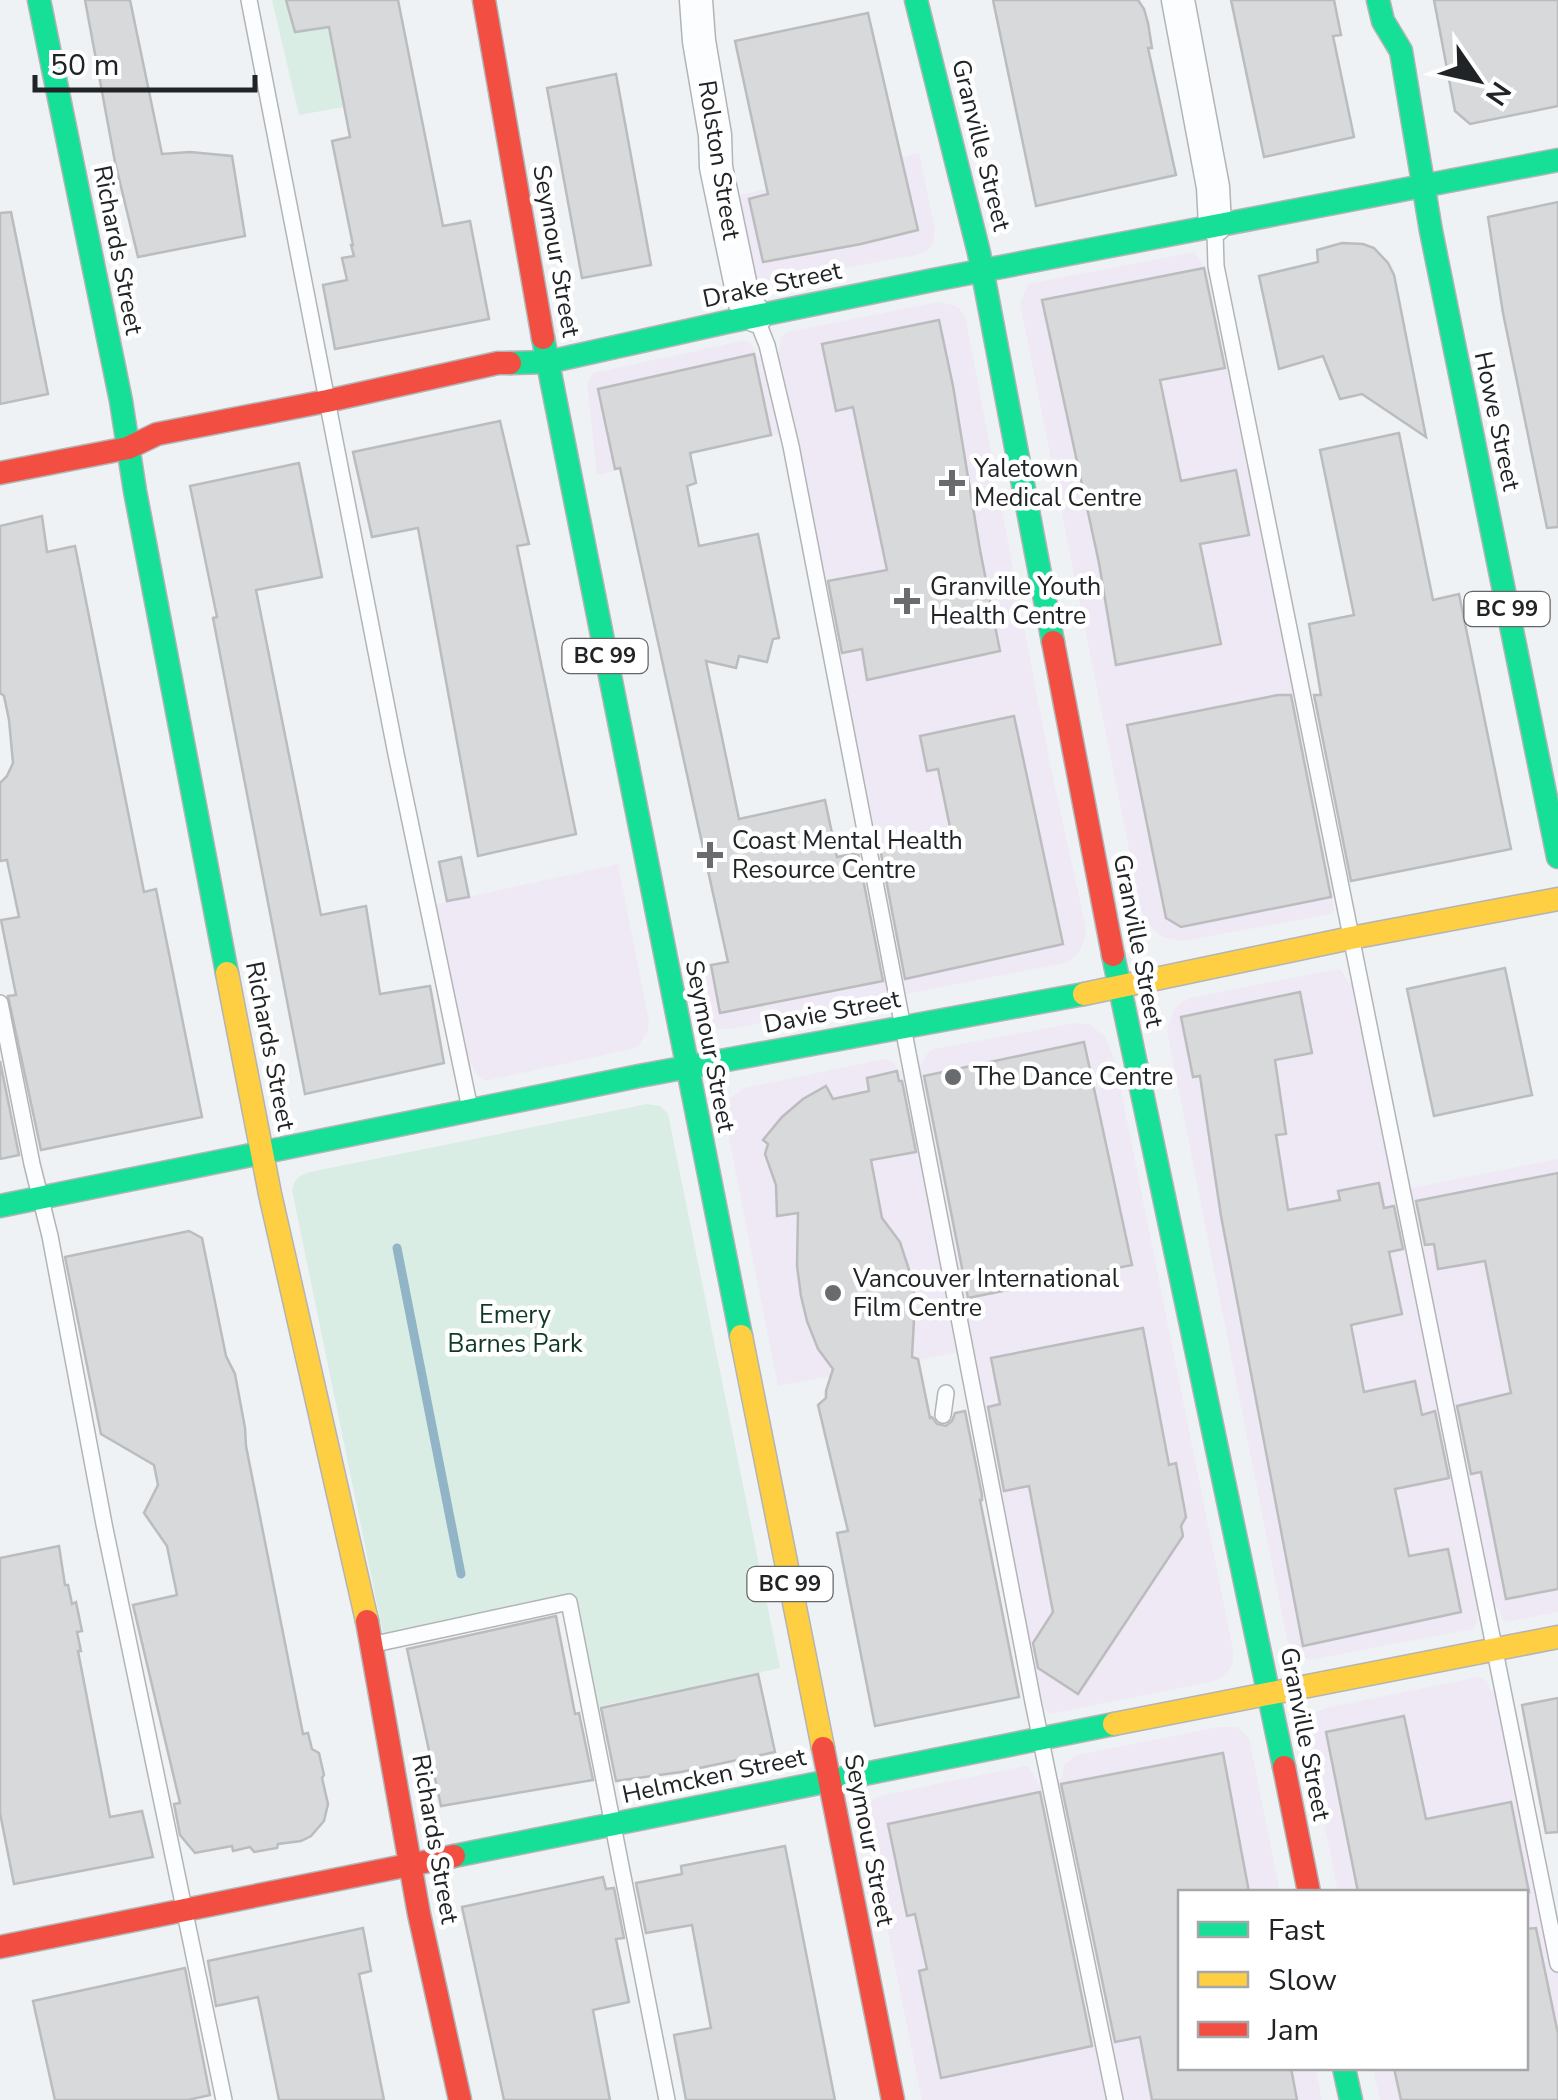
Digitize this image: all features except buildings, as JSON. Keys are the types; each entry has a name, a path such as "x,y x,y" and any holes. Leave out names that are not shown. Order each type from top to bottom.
{"main road":[{"name":"Richards Street","path":"39,0 117,382 262,1153 372,1645 419,1914 460,2100"},
{"name":"Seymour Street","path":"484,0 525,244 893,2100"},
{"name":"Granville Street","path":"916,0 970,213 1119,987 1309,1890"},
{"name":"Howe Street","path":"1378,0 1383,20 1401,51 1423,186 1558,857"},
{"path":"1401,51 1411,16"},
{"name":"Drake Street","path":"0,473 128,448 171,431 498,363 548,362 756,316 1558,160"},
{"path":"500,221 525,244"},
{"name":"Davie Street","path":"0,1206 687,1067 1119,987 1558,899"},
{"name":"Helmcken Street","path":"0,1947 1558,1638"},
{"path":"1344,2070 1351,2100"}],"street":[{"name":"Rolston Street","path":"696,0 716,168 744,300 756,316"},
{"path":"1178,0 1213,187 1215,225"}],"lane":[{"path":"249,0 470,1111"},
{"path":"1215,225 1216,266 1558,1964"},
{"path":"756,316 767,345 791,446 1040,1740 1115,2100"},
{"path":"0,1003 224,2100"},
{"path":"943,1416 946,1394"},
{"path":"372,1645 569,1602 667,2100"}],"shaded area":[{"path":"919,153 935,228 933,244 926,251 774,281 752,276 736,196"},
{"path":"1194,252 1206,268 1216,266 1341,894 1332,898 1332,914 1183,941 1158,934 1141,910 1020,303 1028,284"},
{"path":"938,302 960,309 966,320 1085,937 1080,951 1064,963 718,1029 705,1018 695,967 884,928 787,432 597,475 587,383 593,373 746,340 759,358 779,352 787,332"},
{"path":"618,864 649,1022 639,1045 485,1081 476,1075 472,1064 461,1066 427,906"},
{"path":"1338,969 1348,983 1360,981 1401,1190 1558,1159 1558,1612 1506,1622 1499,1607 1477,1611 1473,1629 1309,1660 1297,1654 1287,1640 1167,1031 1173,1012 1189,998"},
{"path":"1075,1023 1089,1024 1105,1037 1115,1061 1233,1661 1222,1677 1211,1682 1051,1714 1045,1710 1041,1696 1032,1697 965,1351 778,1386 724,1113 726,1101 744,1088 884,1059 893,1062 899,1071 920,1067 933,1049"},
{"path":"1478,1677 1487,1681 1491,1691 1501,1690 1558,1964 1558,2100 1380,2100 1373,2070 1528,2070 1528,1890 1338,1890 1305,1726 1315,1713"},
{"path":"1219,1727 1237,1727 1249,1738 1280,1890 1178,1890 1178,2070 1315,2070 1322,2100 922,2100 865,1810 879,1796 1024,1766 1029,1767 1038,1783 1062,1779 1064,1765 1076,1755"}],"green space":[{"path":"272,0 286,0 295,32 329,27 344,107 299,115"},
{"name":"Emery Barnes Park","path":"647,1104 660,1106 668,1114 780,1668 591,1708 569,1602 385,1643 292,1190 298,1178 310,1172"}],"waterway":[{"path":"397,1248 461,1574"}],"traffic: fast":[{"path":"39,0 121,401 227,973"},
{"path":"916,0 979,253 1053,642"},
{"path":"1378,0 1383,21 1401,51 1431,231 1558,857"},
{"path":"510,363 548,362 933,280 1558,160"},
{"path":"543,338 741,1336"},
{"path":"1113,955 1284,1767"},
{"path":"0,1206 639,1076 1084,994"},
{"path":"454,1856 1114,1724"},
{"path":"1344,2070 1351,2100"}],"traffic: slow":[{"path":"1084,994 1558,899"},
{"path":"227,973 270,1194 367,1621"},
{"path":"741,1336 823,1748"},
{"path":"1114,1724 1558,1637"}],"traffic: jam":[{"path":"484,0 543,338"},
{"path":"0,473 128,448 157,434 510,363"},
{"path":"1053,642 1113,955"},
{"path":"367,1621 419,1914 460,2100"},
{"path":"823,1748 893,2100"},
{"path":"1284,1767 1309,1890"},
{"path":"0,1947 454,1856"}],"place":[{"name":"Yaletown Medical Centre","path":"952,483"},
{"name":"Granville Youth Health Centre","path":"907,601"},
{"name":"Coast Mental Health Resource Centre","path":"710,855"},
{"name":"The Dance Centre","path":"953,1077"},
{"name":"Vancouver International Film Centre","path":"833,1293"}]}
